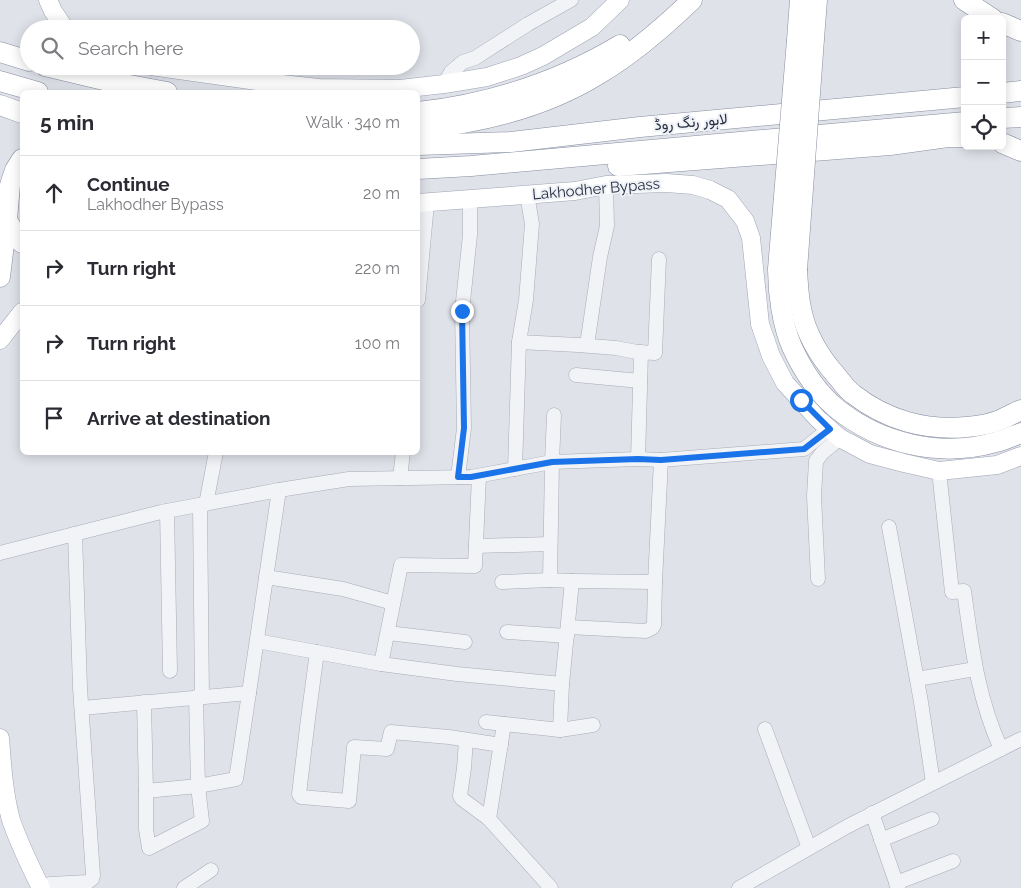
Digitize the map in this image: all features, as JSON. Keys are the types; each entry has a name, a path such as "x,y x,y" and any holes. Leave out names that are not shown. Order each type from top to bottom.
{"highway":[{"path":"420,112 473,104 505,96 571,71 629,40 683,0"},
{"path":"420,129 488,118 521,110 549,100 600,74 628,54 692,0"},
{"path":"800,0 806,40"},
{"path":"817,0 806,40 787,269 778,288 791,345 801,366 834,407 853,420 884,436 918,446 942,449 972,447 996,442 1021,432"},
{"path":"964,0 988,15"},
{"path":"1006,25 1021,31"},
{"path":"0,52 20,58"},
{"path":"83,75 156,90"},
{"path":"0,81 31,90"},
{"path":"1006,93 1021,91"},
{"name":"لاہور رنگ روڈ","path":"420,146 510,142 640,127 961,97"},
{"path":"0,105 20,112"},
{"path":"1006,118 1021,117"},
{"name":"لاہور رنگ روڈ","path":"420,169 472,166 961,122"},
{"path":"511,162 571,170 890,146 948,137 961,137"},
{"path":"1006,145 1021,151"},
{"path":"0,277 10,185 14,170 20,162"},
{"path":"420,179 472,166"},
{"path":"7,220 20,241"},
{"path":"787,269 809,332 817,349 826,364 852,393 867,404 888,416 911,424 937,428 980,425 999,420 1021,410"}],"main road":[{"path":"48,0 59,20"},
{"path":"214,75 319,88 400,89 487,77 521,66 543,56 592,27 620,0"},
{"name":"Lakhodher Bypass","path":"422,203 575,191 606,185 666,183 693,185 710,190 728,199 745,221 751,238 760,324 771,356 785,383 835,434 870,454 939,471 997,465 1020,458"},
{"path":"0,340 20,315"},
{"path":"0,738 2,764 11,818 19,841 41,888"}],"street":[{"path":"444,84 451,72 463,62 475,58 528,24 572,0"},
{"path":"587,345 600,257 607,226 606,185"},
{"path":"515,469 519,342 526,300 532,224 527,194"},
{"path":"458,477 464,428 462,311 470,235 470,200"},
{"path":"420,252 422,203"},
{"path":"519,342 587,345 655,353 659,259"},
{"path":"638,459 641,352"},
{"path":"576,375 640,381"},
{"path":"550,580 554,415"},
{"path":"0,553 167,511 349,479 479,476 552,462 661,460 804,449 835,434"},
{"path":"818,579 814,496 816,461 835,434"},
{"path":"144,702 146,830 149,848 202,821 198,786 203,504 215,455"},
{"path":"400,478 403,455"},
{"path":"506,632 646,631 652,628 654,625 654,582 661,460"},
{"path":"939,471 952,592 964,591 975,669 984,708 1001,749"},
{"path":"382,664 401,565 475,566 479,476"},
{"path":"146,791 198,786 236,779 279,490"},
{"path":"167,511 170,671"},
{"path":"889,527 934,783"},
{"path":"41,888 50,884 88,882 92,879 93,875 82,708 75,534"},
{"path":"476,546 550,544"},
{"path":"266,576 343,590 394,603"},
{"path":"502,582 550,580 654,582"},
{"path":"560,730 562,684 572,581"},
{"path":"388,633 465,642"},
{"path":"257,641 382,664 457,674 562,684"},
{"path":"317,652 299,794 302,797 349,801 354,747 386,749 391,732 501,745"},
{"path":"917,679 975,669"},
{"path":"82,708 249,693"},
{"path":"486,722 560,730 593,725"},
{"path":"489,818 504,724"},
{"path":"765,729 809,848"},
{"path":"466,740 460,796 489,818 551,888"},
{"path":"740,888 848,826 1001,749 1020,744"},
{"path":"872,814 897,885 954,861"},
{"path":"881,840 932,819"},
{"path":"184,888 211,870"}],"route":[{"path":"462,311 464,428 458,477 471,477 552,462 661,460 804,449 830,429 801,400"}]}
